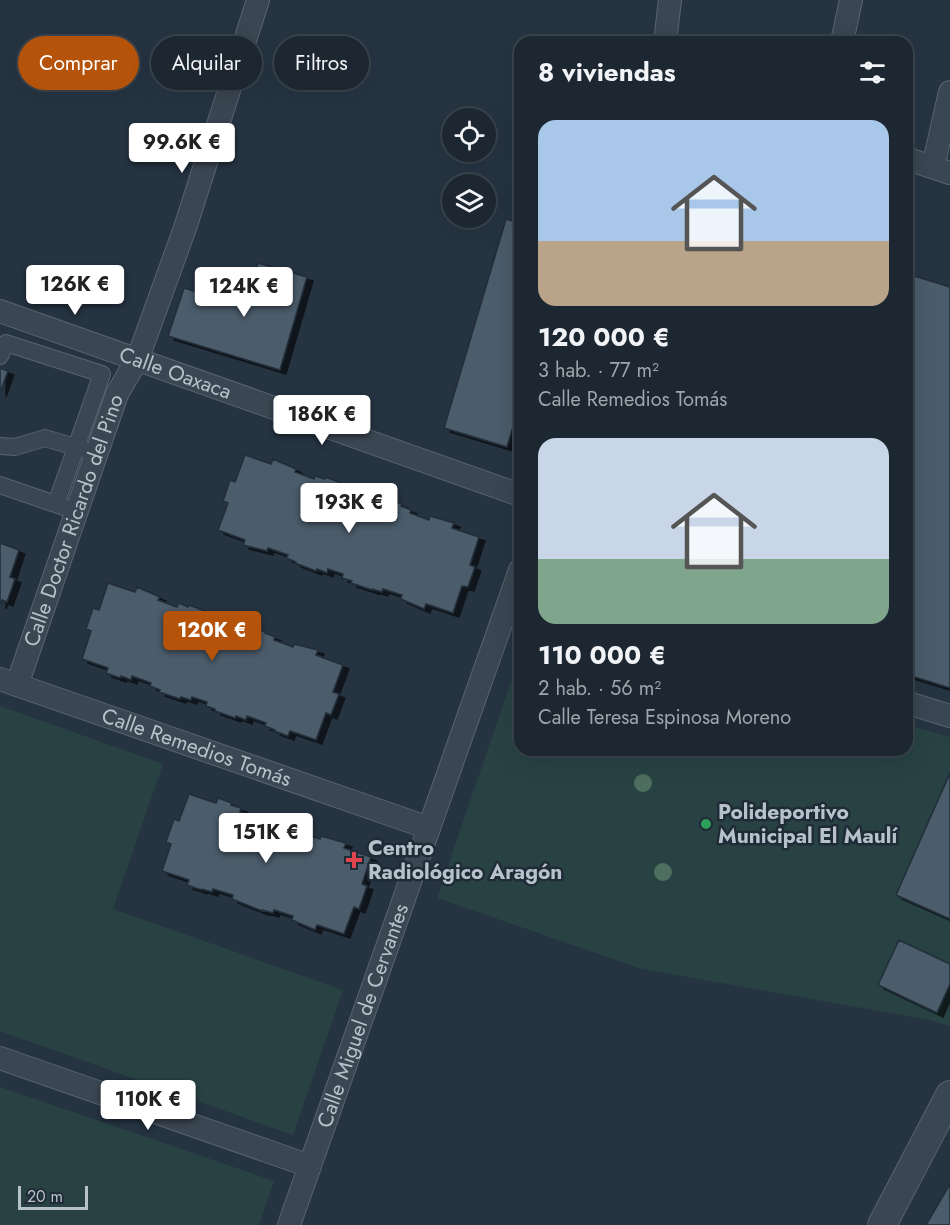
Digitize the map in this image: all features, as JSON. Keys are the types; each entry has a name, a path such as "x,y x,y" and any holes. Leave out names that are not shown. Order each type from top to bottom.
{"street":[{"name":"Calle Doctor Ricardo del Pino","path":"8,682 117,394 138,358 185,228 258,0"},
{"path":"666,36 670,0"},
{"path":"843,36 851,0"},
{"path":"913,161 942,170 950,92"},
{"name":"Calle Oaxaca","path":"0,311 514,493"},
{"path":"0,356 6,343 102,374 60,506 0,485"},
{"path":"0,446 15,447 45,438 80,449"},
{"name":"Calle Miguel de Cervantes","path":"289,1225 514,587"},
{"name":"Calle Remedios Tomás","path":"8,682 429,828"},
{"path":"913,705 950,716"},
{"path":"0,1058 310,1166"},
{"path":"882,1225 950,1095"}],"green space":[{"name":"Polideportivo Municipal El Maulí","path":"514,673 514,756 913,756 913,726 950,737 950,1026 930,1020 642,969 437,898"},
{"path":"0,706 163,764 113,909 343,990 293,1135 0,1031"},
{"path":"0,1087 274,1181 259,1225 0,1225"}],"building":[{"path":"506,219 514,221 514,423 507,447 444,428"},
{"path":"258,263 307,277 280,370 168,336 184,288 245,306"},
{"path":"913,276 950,287 950,688 913,677"},
{"path":"0,368 8,371 0,393"},
{"path":"245,455 271,464 273,459 296,469 295,472 314,479 315,476 325,479 326,477 356,490 354,493 370,499 371,495 402,504 401,506 411,510 410,513 429,520 430,516 454,523 452,528 479,537 470,565 475,567 468,587 462,586 453,613 426,604 424,609 401,599 402,595 383,589 382,592 372,590 351,583 352,581 342,578 343,574 328,569 327,573 317,569 316,571 286,558 288,555 268,548 267,551 243,545 245,540 218,530 228,503 223,501 230,480 235,482"},
{"path":"0,543 19,550 10,577 15,579 7,602 2,600 0,605"},
{"path":"108,583 135,592 137,587 160,597 158,600 177,607 179,603 188,607 189,605 210,613 219,618 218,621 233,626 234,623 244,626 245,624 266,632 275,637 274,640 293,647 294,644 318,650 316,655 343,665 333,692 339,694 331,715 326,713 316,740 290,731 288,736 265,726 266,723 247,716 246,720 236,716 235,718 215,711 206,706 207,702 192,697 191,700 181,697 180,699 159,692 160,690 150,686 151,683 132,676 131,680 121,676 120,678 106,673 108,668 82,659 91,631 86,629 93,608 99,610"},
{"path":"950,773 950,919 896,895"},
{"path":"189,794 216,803 218,798 241,808 240,812 260,818 261,815 271,817 292,824 291,826 302,829 300,833 346,843 344,848 371,857 362,884 367,886 359,909 354,907 344,934 317,925 315,930 292,920 293,916 274,910 273,913 262,911 232,899 233,895 213,889 212,892 201,890 187,885 189,880 162,871 171,844 166,842 174,819 179,821"},
{"path":"899,940 950,964 950,984 937,1013 878,985"},
{"path":"950,1184 950,1225 926,1225"}],"place":[{"name":"Polideportivo Municipal El Maulí","path":"706,824"},
{"name":"Centro Radiológico Aragón","path":"354,860"}]}
